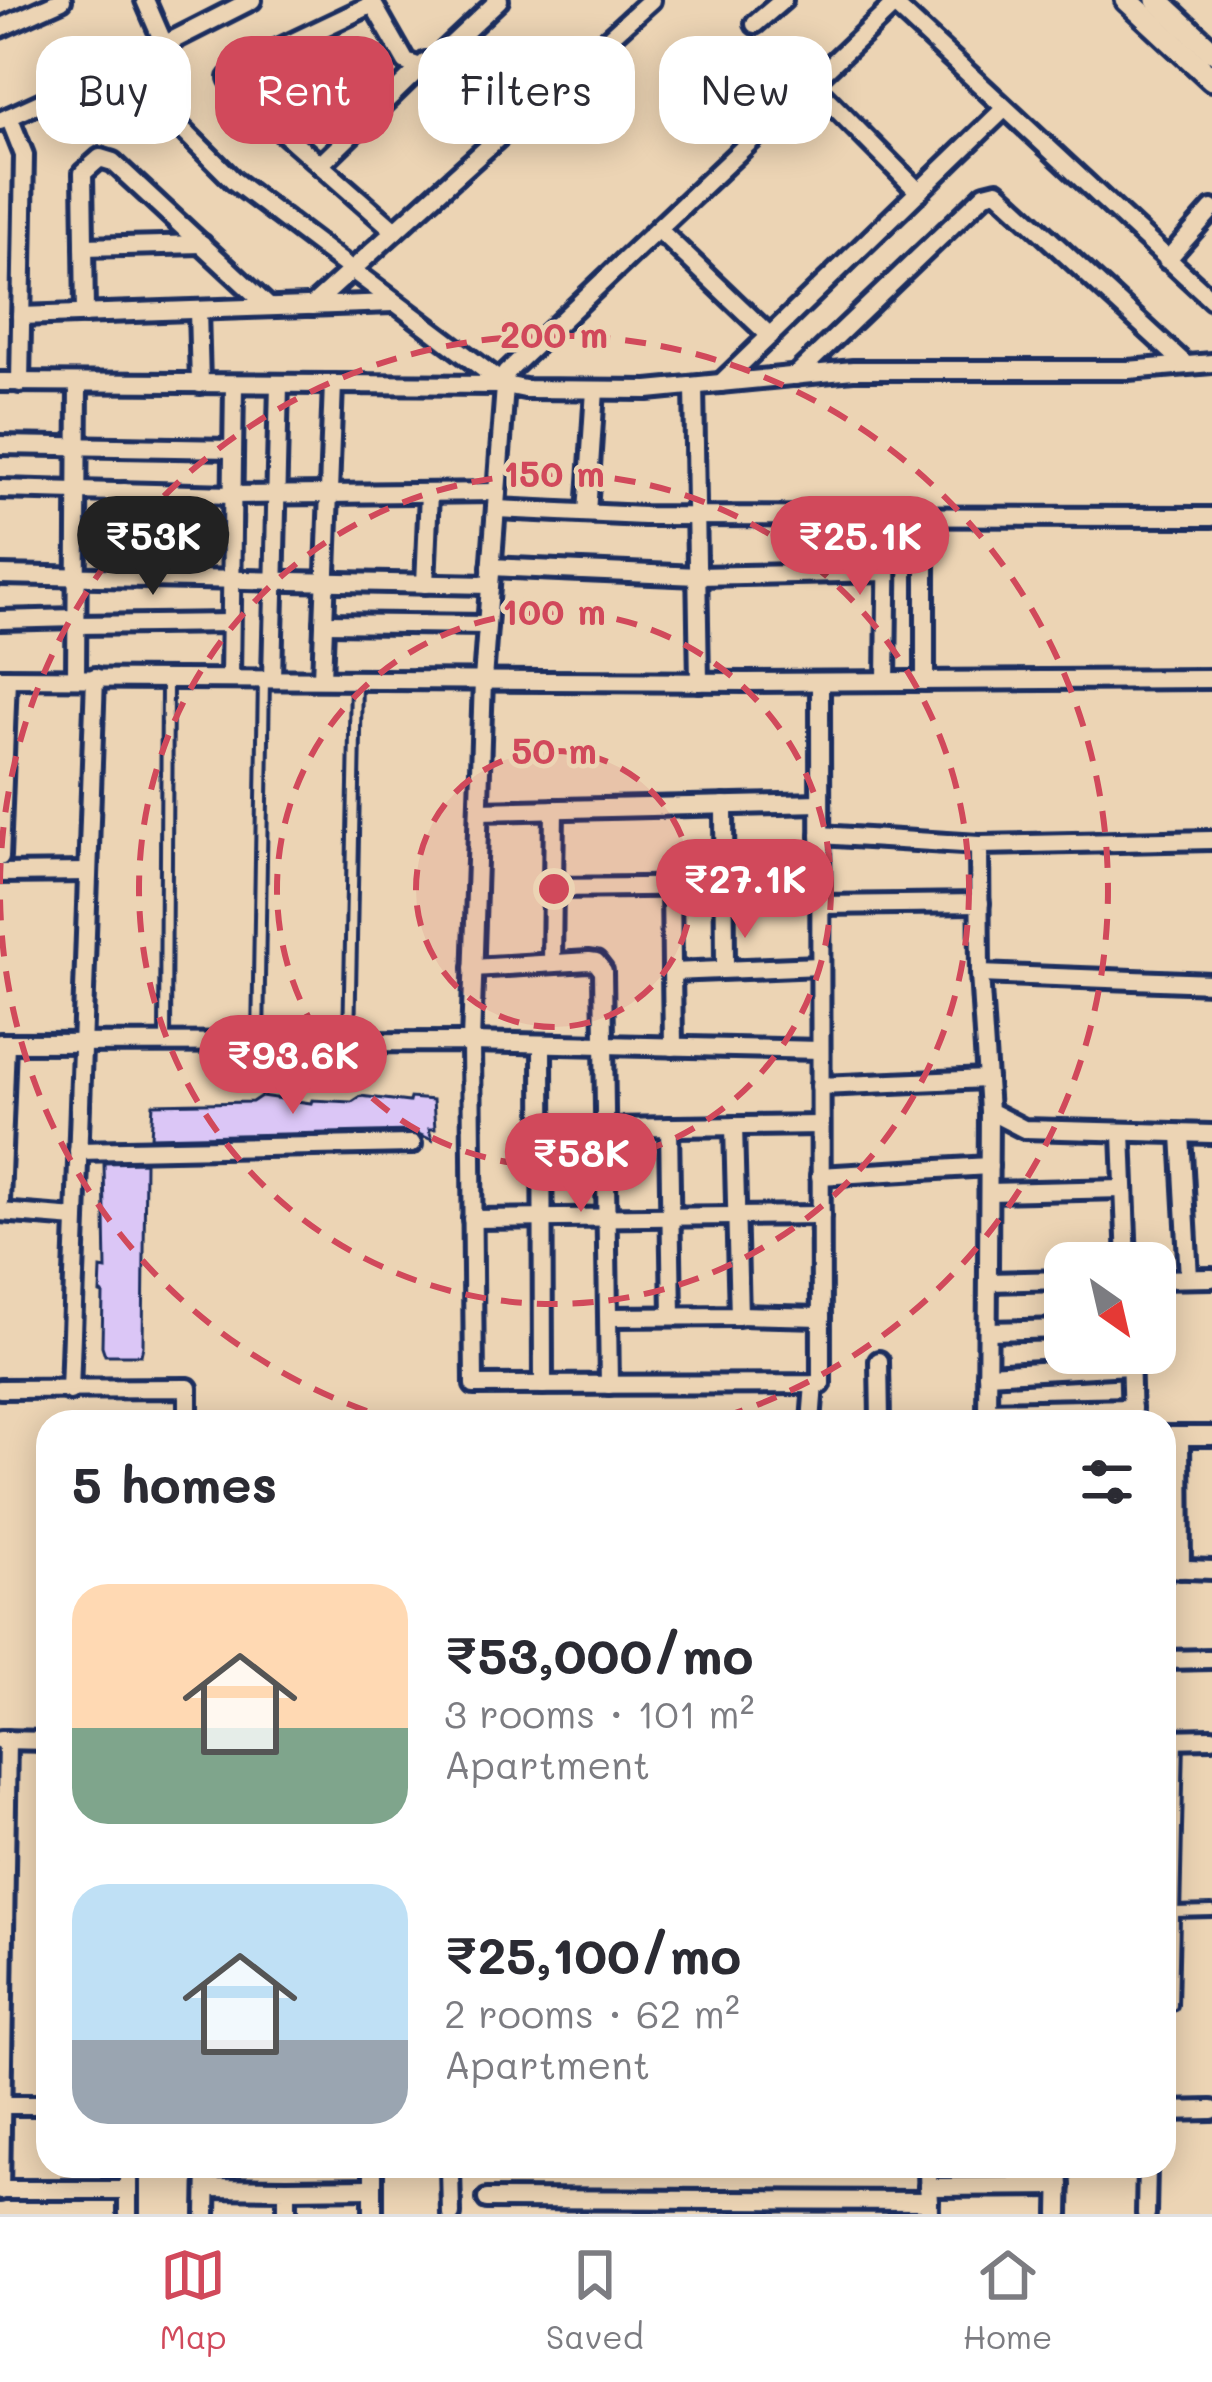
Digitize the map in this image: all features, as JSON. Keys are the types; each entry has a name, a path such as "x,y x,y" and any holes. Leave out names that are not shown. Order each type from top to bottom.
{"street":[{"path":"0,28 62,0"},
{"path":"146,0 161,36"},
{"path":"180,36 251,0"},
{"path":"457,36 499,0"},
{"path":"611,36 651,0"},
{"path":"755,24 783,0"},
{"path":"1126,0 1212,79"},
{"path":"1157,0 1212,51"},
{"path":"832,62 891,2 1212,300"},
{"path":"395,231 236,91 229,78 231,72 373,4 406,62 418,63"},
{"path":"320,165 418,71"},
{"path":"20,383 24,155 4,119 36,104"},
{"path":"832,104 919,192"},
{"path":"721,383 1003,110"},
{"path":"191,138 234,182 505,385"},
{"path":"312,306 491,144"},
{"path":"747,144 506,373 482,680 471,1042 473,1384 821,1384 820,682"},
{"path":"85,314 82,173 100,158 112,162 269,307"},
{"path":"795,376 985,194 998,191 1186,365"},
{"path":"1167,260 1212,209"},
{"path":"658,229 770,336"},
{"path":"84,247 202,244"},
{"path":"21,316 394,303"},
{"path":"198,310 200,383"},
{"path":"0,382 505,385 595,390 694,386 853,370 1128,370 1212,363"},
{"path":"70,1390 88,872 85,677 76,621 78,383"},
{"path":"230,678 234,384"},
{"path":"268,678 279,384"},
{"path":"322,679 333,384"},
{"path":"694,386 700,682"},
{"path":"587,513 595,390"},
{"path":"0,445 233,449"},
{"path":"0,489 429,493 587,513 697,516 1212,517"},
{"path":"124,492 127,576"},
{"path":"425,584 429,493"},
{"path":"886,682 888,516"},
{"path":"925,516 925,681"},
{"path":"0,575 425,584 490,576 887,572"},
{"path":"0,620 230,623"},
{"path":"324,623 487,626"},
{"path":"0,857 4,678 1212,680"},
{"path":"478,812 820,802"},
{"path":"724,805 725,968"},
{"path":"552,964 554,809"},
{"path":"820,835 980,845 1212,840"},
{"path":"980,845 980,974 989,1111 987,1410"},
{"path":"0,873 88,872"},
{"path":"670,886 673,1047"},
{"path":"553,888 725,886"},
{"path":"820,905 980,903"},
{"path":"473,968 589,961 601,966 609,1384"},
{"path":"672,972 820,966"},
{"path":"980,974 1212,983"},
{"path":"0,1202 3,1043 471,1042 820,1050"},
{"path":"542,1044 543,1384"},
{"path":"820,1085 987,1079"},
{"path":"989,1111 1024,1130 1212,1134"},
{"path":"607,1128 820,1125"},
{"path":"734,1126 739,1315"},
{"path":"669,1127 672,1316"},
{"path":"1122,1133 1125,1242"},
{"path":"1181,1134 1189,1278"},
{"path":"78,1151 412,1144"},
{"path":"820,1176 989,1166"},
{"path":"989,1192 1124,1189"},
{"path":"0,1212 76,1218"},
{"path":"472,1219 821,1215"},
{"path":"1176,1278 1212,1278"},
{"path":"988,1282 1044,1281"},
{"path":"608,1317 821,1317"},
{"path":"988,1331 1044,1330"},
{"path":"879,1361 880,1410"},
{"path":"987,1373 1044,1368"},
{"path":"1131,1374 1132,1410"},
{"path":"812,1410 814,1384"},
{"path":"0,1389 188,1388 188,1410"},
{"path":"1176,1436 1212,1436"},
{"path":"1176,1569 1212,1570"},
{"path":"1176,1660 1212,1659"},
{"path":"1176,1739 1212,1738"},
{"path":"36,1741 4,1740 0,2190 128,2190"},
{"path":"0,2105 36,2105"},
{"path":"1176,2111 1212,2110"},
{"path":"128,2178 128,2214"},
{"path":"206,2214 207,2178"},
{"path":"373,2178 373,2214"},
{"path":"450,2178 451,2214"},
{"path":"1059,2214 1060,2178"},
{"path":"1146,2214 1147,2178"},
{"path":"487,2199 567,2207 929,2201 1060,2186"},
{"path":"207,2188 373,2188"},
{"path":"287,2188 287,2214"}],"lane":[{"path":"165,1043 167,678"},
{"path":"258,1043 268,678"},
{"path":"349,1042 356,679"},
{"path":"1176,1912 1212,1911"}],"building":[{"path":"261,1096 311,1103 352,1102 361,1096 433,1100 435,1129 429,1129 432,1140 412,1131 151,1137 153,1104 252,1102"},
{"path":"145,1162 143,1346 141,1355 105,1355 100,1293 101,1269 106,1270 104,1163"}]}
